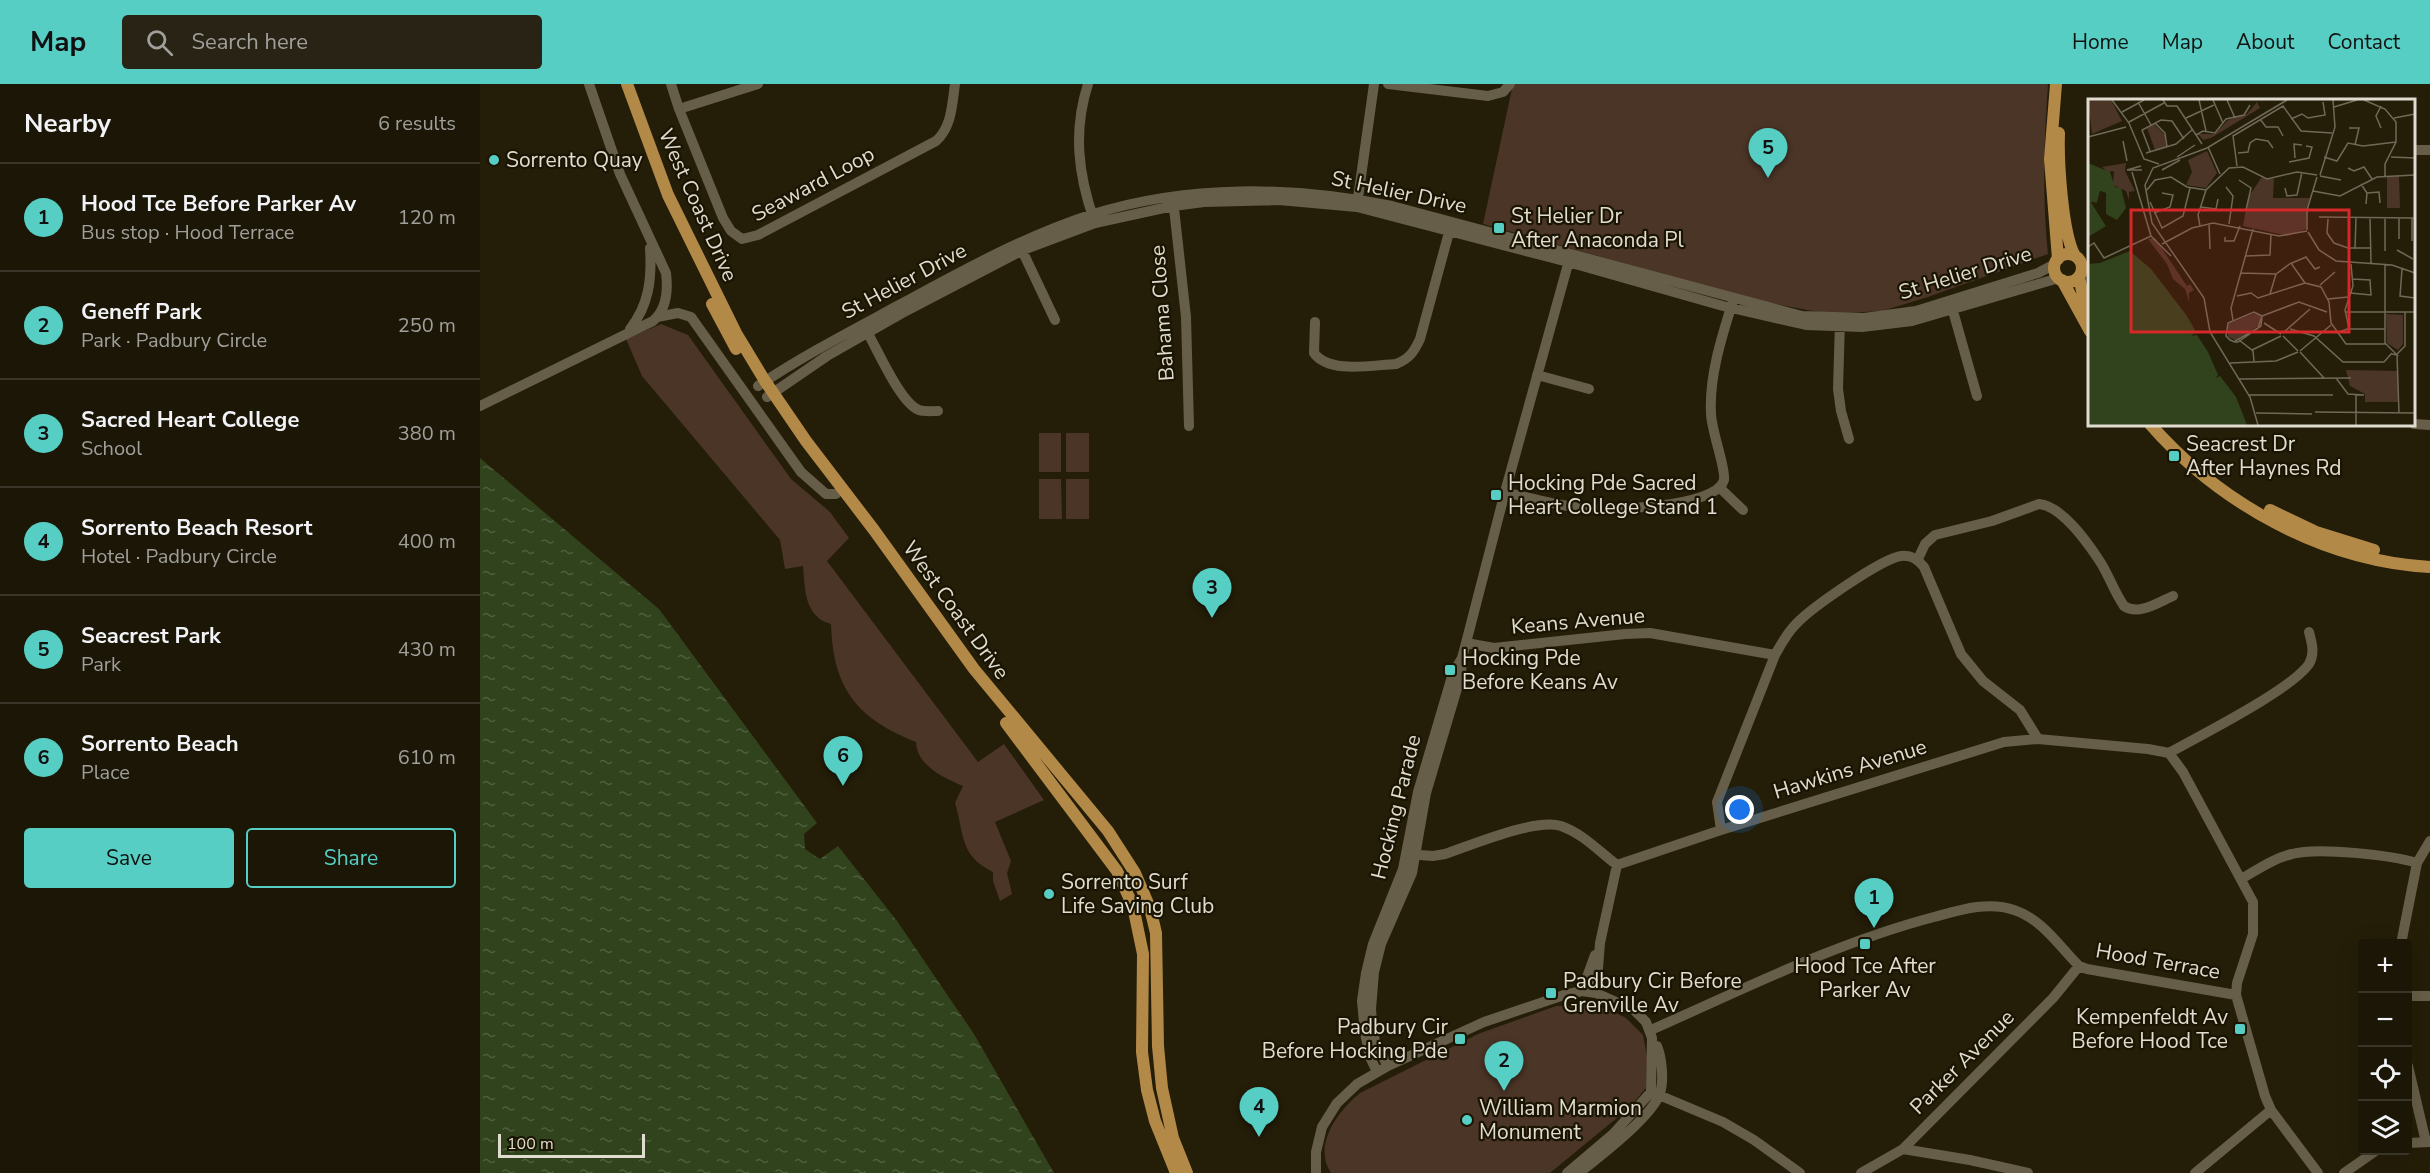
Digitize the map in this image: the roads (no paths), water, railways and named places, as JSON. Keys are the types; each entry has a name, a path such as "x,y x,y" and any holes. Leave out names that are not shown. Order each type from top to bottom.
{"main road":[{"name":"West Coast Drive","path":"619,84 664,204 727,333 836,494 1092,836 1125,886 1137,919 1143,954 1142,1052 1147,1090 1155,1121 1176,1173"},
{"name":"West Coast Drive","path":"627,84 668,195 762,383"},
{"path":"2056,84 2050,168 2055,272 2088,327"},
{"path":"2064,84 2058,145 2067,238 2075,256 2081,263 2079,277 2088,309"},
{"path":"2056,262 2067,254 2075,256"},
{"path":"2061,279 2071,281 2079,277"},
{"name":"West Coast Drive","path":"770,395 974,669 1108,831 1135,873 1150,908 1156,933 1158,1046 1162,1089 1173,1138 1187,1173"},
{"path":"2152,426 2189,464 2216,486 2245,506 2283,526 2356,555 2430,567"},
{"path":"2164,426 2178,443 2207,468 2240,493 2269,510 2316,532 2361,547 2430,559"}],"street":[{"path":"589,84 614,159 666,273 668,288 657,318"},
{"name":"Seaward Loop","path":"671,84 723,218 736,236 742,239 751,239 936,141 943,135 948,125 955,84"},
{"path":"679,109 758,84"},
{"path":"1088,84 1079,121 1078,143 1082,182 1094,219"},
{"path":"1358,203 1374,84"},
{"path":"1388,84 1488,96 1503,92 1510,84"},
{"name":"St Helier Drive","path":"762,383 1021,246 1094,219 1173,202 1262,190 1358,203 1732,303 1840,323 1887,325 2061,279"},
{"name":"Bahama Close","path":"1173,202 1186,317 1189,426"},
{"path":"1315,322 1314,353 1323,362 1339,366 1403,362 1412,355 1420,339 1451,227"},
{"path":"627,332 643,310 648,293 650,242"},
{"path":"1021,246 1054,320"},
{"name":"Hocking Parade","path":"1388,1066 1376,1045 1371,1009 1371,992 1381,944 1412,873 1414,807 1453,673 1462,658 1569,258"},
{"name":"St Helier Drive","path":"1952,306 2038,273 2056,262"},
{"path":"1505,492 1585,509 1673,504 1696,499 1720,488 1724,475 1713,433 1711,400 1715,365 1732,303"},
{"path":"1952,306 1977,396"},
{"path":"480,406 627,332 657,318 678,313 691,317 801,472 826,495 836,494"},
{"path":"1840,323 1838,389 1841,411 1850,439"},
{"path":"866,330 886,369 912,406 919,410 938,411"},
{"name":"St Helier Drive","path":"770,395 866,330"},
{"path":"1537,375 1589,389"},
{"path":"2415,424 2430,425"},
{"path":"1720,488 1743,510"},
{"path":"1721,830 1717,802 1775,655 1792,629 1810,612 1853,581 1891,560 1912,558 1935,535 1992,521 2039,504 2048,505 2066,517 2099,560 2124,606 2138,610 2173,596"},
{"path":"1912,558 1924,567 1961,654 1983,681 2020,710 2038,739"},
{"path":"2309,632 2313,647 2312,657 2301,672 2261,700 2169,753 2183,772 2253,902 2254,922 2237,983 2236,995 2260,1085 2271,1110 2318,1173"},
{"name":"Keans Avenue","path":"1466,643 1494,648 1650,633 1775,655"},
{"name":"Hawkins Avenue","path":"1617,865 1721,830 2004,742 2038,739 2169,753"},
{"path":"1412,854 1445,854 1527,827 1561,826 1585,839 1617,865 1600,943 1596,993"},
{"path":"2402,939 2417,863 2430,841"},
{"path":"2241,879 2279,859 2304,852 2402,858 2417,863"},
{"name":"Hocking Parade","path":"1377,1072 1370,1057 1365,1033 1362,1001 1366,973 1373,944 1412,854"},
{"name":"Hood Terrace","path":"1651,1034 1843,945 1964,909 1999,907 2025,914 2046,929 2079,966 2093,971 2236,995"},
{"path":"1582,991 1600,943"},
{"name":"Parker Avenue","path":"1861,1173 1903,1149 2053,998 2079,966"},
{"path":"1316,1173 1318,1139 1329,1114 1346,1092 1388,1066 1484,1022 1582,991 1596,993 1641,1015 1651,1034 1655,1093 1642,1118 1579,1173"},
{"path":"2412,996 2430,996"},
{"path":"2412,1081 2428,1142 2412,1143"},
{"path":"1567,1173 1613,1134 1655,1093"},
{"path":"1655,1093 1723,1122 1754,1140 1800,1173"},
{"path":"2195,1173 2271,1110"},
{"path":"1903,1149 1971,1160 2028,1173"},
{"path":"2344,1173 2370,1155"}],"water":[{"path":"480,458 659,609 817,823 804,834 805,849 820,859 838,846 897,921 974,1034 1054,1173 480,1173"}],"place":[{"name":"Sorrento Quay","path":"494,160"},
{"name":"Seacrest Park","path":"1768,178"},
{"name":"St Helier Dr After Anaconda Pl","path":"1499,228"},
{"name":"Seacrest Dr After Haynes Rd","path":"2174,456"},
{"name":"Hocking Pde Sacred Heart College Stand 1","path":"1496,495"},
{"name":"Sacred Heart College","path":"1212,618"},
{"name":"Hocking Pde Before Keans Av","path":"1450,670"},
{"name":"Sorrento Beach","path":"843,786"},
{"name":"Sorrento Surf Life Saving Club","path":"1049,894"},
{"name":"Hood Tce Before Parker Av","path":"1874,928"},
{"name":"Hood Tce After Parker Av","path":"1865,944"},
{"name":"Padbury Cir Before Grenville Av","path":"1551,993"},
{"name":"Kempenfeldt Av Before Hood Tce","path":"2240,1029"},
{"name":"Padbury Cir Before Hocking Pde","path":"1460,1039"},
{"name":"Geneff Park","path":"1504,1091"},
{"name":"William Marmion Monument","path":"1467,1120"},
{"name":"Sorrento Beach Resort","path":"1259,1137"}]}
